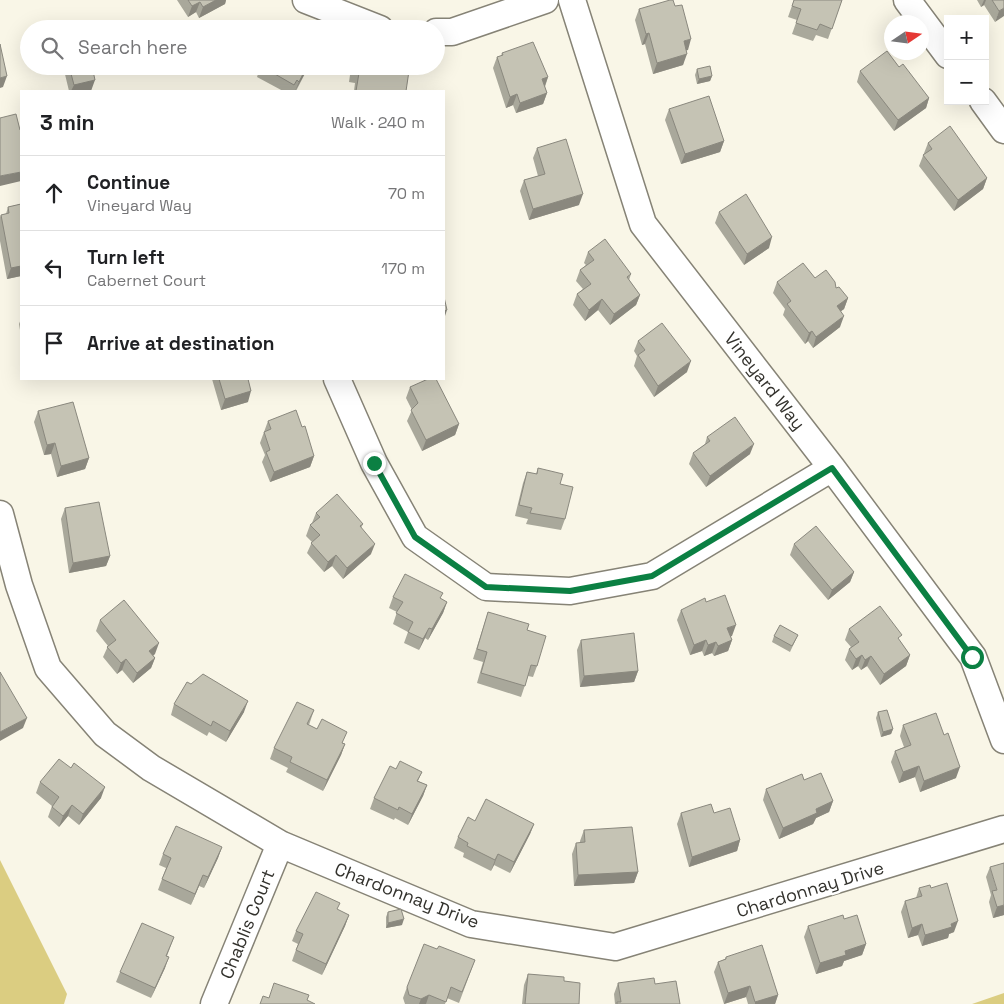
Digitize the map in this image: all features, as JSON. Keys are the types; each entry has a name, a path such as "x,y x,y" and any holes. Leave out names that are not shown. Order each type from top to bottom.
{"street":[{"path":"306,0 357,20"},
{"path":"445,32 452,32 545,0"},
{"name":"Vineyard Way","path":"572,0 643,224 832,468 972,657 1004,740"},
{"path":"907,0 944,49"},
{"path":"986,105 1004,130"},
{"path":"336,380 374,463 415,537 486,587 570,591 652,576 832,468"},
{"name":"Chardonnay Drive","path":"0,514 19,585 48,668 105,734 151,768 280,844 471,924 615,947 1004,829"},
{"name":"Chablis Court","path":"214,1004 280,844"}],"shaded area":[{"path":"0,860 67,994 64,1004 0,1004"},
{"path":"1004,993 1004,1004 972,1004"}],"building":[{"path":"188,0 216,0 203,7 200,2 192,6"},
{"path":"673,0 675,6 682,5 691,39 684,41 687,54 657,63 649,33 646,34 639,9"},
{"path":"794,0 842,0 832,29 820,24 817,30 796,23 801,9 792,6"},
{"path":"992,0 1004,0 1004,8 999,11"},
{"path":"533,42 548,77 542,79 547,93 520,103 517,94 510,97 497,57 503,55 502,53"},
{"path":"0,44 7,76 0,78"},
{"path":"884,53 884,60 894,60 899,67 903,64 929,98 898,120 860,71"},
{"path":"710,66 712,76 699,79 697,69"},
{"path":"71,75 94,75 95,80 74,85"},
{"path":"277,75 302,75 299,82 297,80 294,85"},
{"path":"359,75 408,75 406,90 356,90"},
{"path":"709,96 724,141 685,154 669,109"},
{"path":"16,114 20,130 20,172 0,176 0,118"},
{"path":"950,126 987,178 958,200 923,155 932,149 928,143"},
{"path":"566,139 583,194 533,209 524,180 545,174 537,148"},
{"path":"746,194 772,237 747,254 719,212"},
{"path":"20,204 20,266 11,268 1,215 9,213 8,207"},
{"path":"605,239 631,274 627,277 640,295 614,314 602,299 589,310 577,294 591,284 580,270 594,260 588,252"},
{"path":"803,263 815,278 826,270 835,282 836,288 839,287 848,298 837,306 844,316 816,337 812,331 809,333 787,304 791,301 777,282"},
{"path":"662,323 691,361 658,386 638,355 645,350 638,341"},
{"path":"219,380 248,380 251,391 225,399"},
{"path":"426,380 437,380 459,424 426,440 411,410 418,403 410,387"},
{"path":"73,402 89,458 61,466 55,443 47,445 38,411"},
{"path":"296,410 302,427 305,426 314,456 274,472 266,452 270,450 264,432 271,429 268,421"},
{"path":"735,417 754,444 710,476 693,453 710,441 707,437"},
{"path":"538,468 563,474 560,484 573,487 565,519 530,513 532,508 519,505 527,472 537,474"},
{"path":"337,494 363,524 360,526 375,544 347,568 336,555 328,562 311,543 320,535 310,525 320,517 316,513"},
{"path":"99,502 110,556 73,563 65,508"},
{"path":"816,526 854,572 832,590 794,544"},
{"path":"405,574 443,593 440,598 447,602 432,629 429,628 423,639 408,632 413,622 396,613 403,602 393,597"},
{"path":"725,595 736,625 727,628 732,640 718,646 716,642 708,645 706,640 694,645 681,610 705,598 706,602"},
{"path":"124,600 159,643 149,651 155,658 137,673 126,659 121,663 107,647 116,640 100,620"},
{"path":"880,606 902,635 898,638 910,655 884,674 871,656 865,660 862,655 856,659 849,649 859,642 849,629"},
{"path":"488,612 529,624 527,630 546,636 537,666 531,665 525,686 481,673 487,652 477,649"},
{"path":"780,625 798,635 792,646 774,636"},
{"path":"634,633 638,671 584,676 581,640"},
{"path":"0,672 27,718 0,732"},
{"path":"203,674 248,701 230,731 213,721 211,726 174,704 187,682 191,684"},
{"path":"297,702 314,710 307,724 317,729 322,719 347,732 342,743 345,744 327,780 290,762 292,757 274,748"},
{"path":"887,710 893,729 883,732 878,712"},
{"path":"936,713 944,735 948,733 960,767 924,781 919,766 903,772 895,751 911,745 903,725"},
{"path":"59,759 71,768 74,763 105,787 83,814 72,805 63,816 52,807 59,797 40,782"},
{"path":"400,761 422,772 417,781 427,785 412,814 399,807 398,810 374,798 390,766 396,769"},
{"path":"821,773 833,801 816,809 817,813 783,828 766,789 802,774 804,780"},
{"path":"486,799 534,824 514,862 498,854 495,860 467,846 468,843 458,837 468,817 475,821"},
{"path":"711,804 714,813 730,808 740,840 692,857 681,813"},
{"path":"176,826 222,847 208,877 203,875 195,894 162,879 171,858 163,854"},
{"path":"632,827 638,872 578,875 576,843 585,842 584,830"},
{"path":"1004,863 1004,905 997,907 992,891 997,890 990,867"},
{"path":"947,883 958,921 951,924 952,927 925,935 922,924 912,928 905,901 922,896 919,888 930,885 931,888"},
{"path":"316,892 340,903 337,909 349,915 326,964 296,950 303,934 296,931"},
{"path":"401,909 404,919 388,923 388,912"},
{"path":"843,915 844,919 857,915 866,944 845,951 846,955 820,963 808,926"},
{"path":"142,923 174,937 166,956 169,957 155,988 120,972"},
{"path":"424,944 437,949 439,946 475,960 462,992 451,987 446,1002 429,995 421,999 409,995 407,987"},
{"path":"762,945 778,995 755,1002 750,986 728,993 718,962 726,959 726,957"},
{"path":"528,974 564,977 564,981 580,983 579,1004 525,1004"},
{"path":"654,978 655,984 676,981 680,1004 617,1004 617,1002 621,1002 618,983"},
{"path":"274,983 309,995 307,1000 315,1004 260,1004 263,996 269,998"}],"route":[{"path":"374,463 415,537 486,587 570,591 652,576 832,468 972,657"}]}
